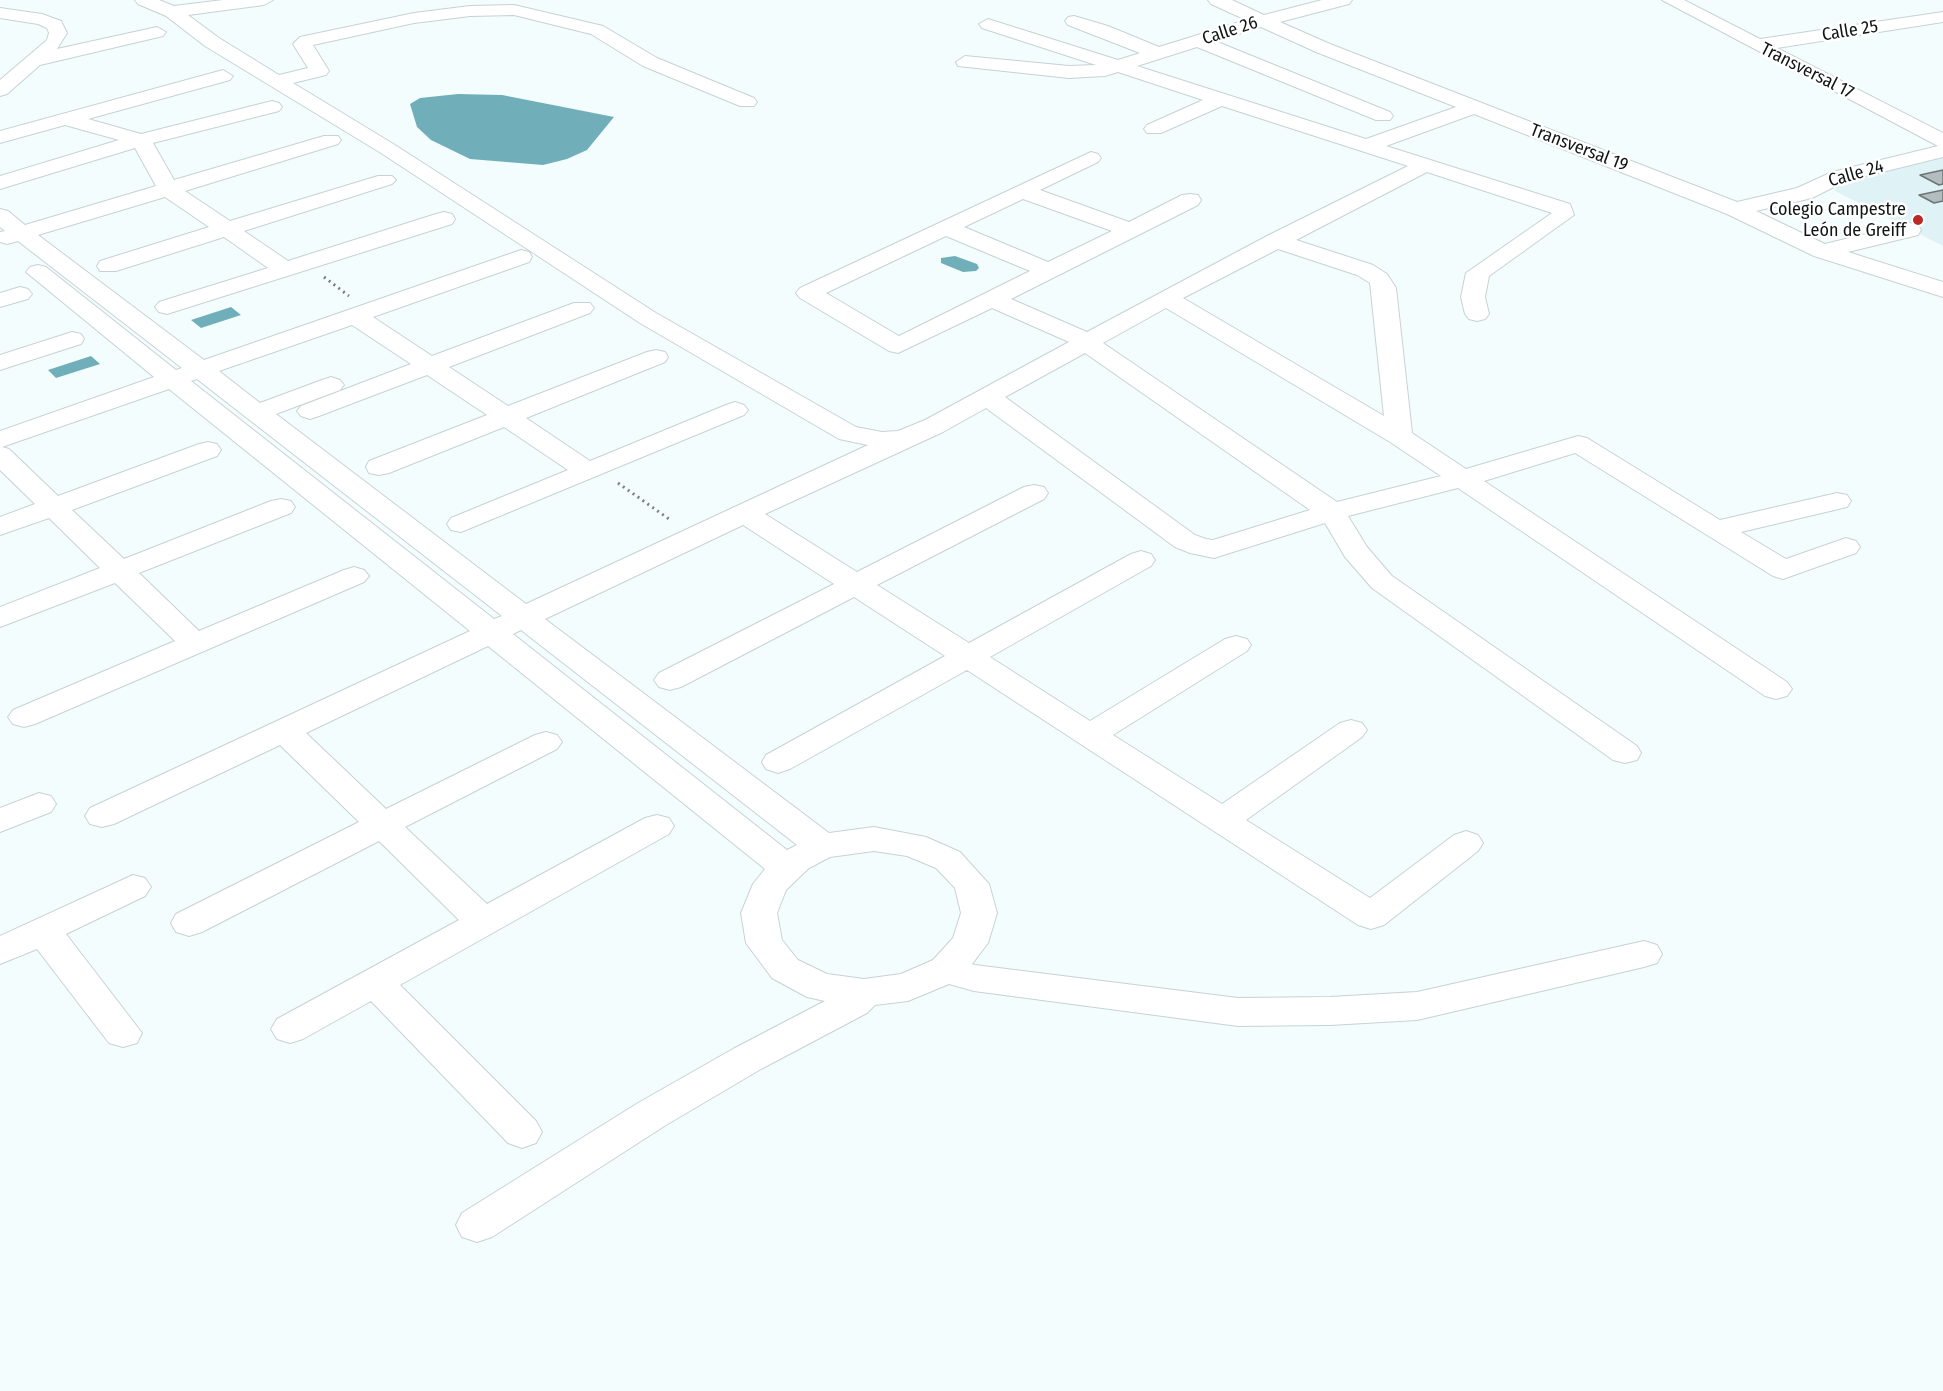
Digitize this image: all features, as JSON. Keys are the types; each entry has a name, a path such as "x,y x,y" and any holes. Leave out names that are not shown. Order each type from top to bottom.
{"street":[{"path":"144,0 172,12 212,42 387,149 648,318 848,433 882,440 902,439"},
{"path":"172,12 264,0"},
{"name":"Transversal 19","path":"1216,0 1323,48 1735,209 1822,251 1943,290"},
{"name":"Calle 26","path":"965,62 1069,72 1092,72 1119,67 1261,21 1343,0"},
{"name":"Transversal 17","path":"1671,0 1943,141"},
{"path":"276,81 319,71 302,44 307,41 414,18 470,11 514,10 597,30 650,62 747,102"},
{"path":"0,13 34,22"},
{"name":"Calle 25","path":"1758,45 1943,17"},
{"path":"0,21 55,25 58,33 55,42 0,90"},
{"path":"1074,21 1159,54"},
{"path":"0,74 36,43 39,35 34,22"},
{"path":"988,24 1562,210 1563,214 1478,273 1473,297 1477,314"},
{"path":"15,62 35,61 157,32"},
{"path":"1198,41 1383,116"},
{"path":"1184,88 1255,64"},
{"path":"0,137 223,76"},
{"path":"1250,110 1315,89"},
{"path":"1154,129 1219,100"},
{"path":"0,183 141,140 272,107"},
{"path":"1363,147 1474,107"},
{"path":"65,119 141,140 168,189 229,229 294,266"},
{"path":"7,238 331,140"},
{"name":"Calle 24","path":"1735,209 1804,193 1839,177 1943,151"},
{"path":"1091,158 808,293 898,346 1190,200"},
{"path":"102,816 902,439 934,426 1166,298 1426,165"},
{"path":"108,266 385,180"},
{"path":"1021,191 1131,230"},
{"path":"0,216 7,238 68,282 201,369 822,846"},
{"path":"167,307 444,219"},
{"path":"944,227 1050,271"},
{"path":"1822,251 1910,230"},
{"path":"1275,241 1365,270 1379,279 1384,288 1399,436"},
{"path":"0,440 201,369 355,308 521,257"},
{"path":"68,282 173,379 788,869"},
{"path":"1166,298 1399,436 1776,689"},
{"path":"993,300 1072,333 1332,512 1355,551 1382,582 1625,753"},
{"path":"355,308 430,365 588,471"},
{"path":"310,411 582,308"},
{"path":"0,363 72,339"},
{"path":"379,467 656,357"},
{"path":"256,413 375,369"},
{"path":"988,397 1185,541 1200,547 1214,549 1332,512 1462,479 1578,444 1783,570 1846,548"},
{"path":"461,524 735,410"},
{"path":"0,527 208,450"},
{"path":"0,455 194,644"},
{"path":"670,680 1034,493"},
{"path":"1716,529 1837,501"},
{"path":"0,618 281,507"},
{"path":"746,514 1221,822 1371,916 1466,843"},
{"path":"778,762 1141,560"},
{"path":"24,717 354,576"},
{"path":"1088,736 1236,645"},
{"path":"1221,822 1352,730"},
{"path":"285,731 483,922"},
{"path":"189,923 546,742"},
{"path":"0,821 39,804"},
{"path":"290,1029 657,826"},
{"path":"874,839 914,845 948,860 971,884 979,913 970,943 946,969 908,987 864,993 820,987 785,969 764,943 759,913 771,884 788,869 822,846 874,839"},
{"path":"0,951 133,887"},
{"path":"43,931 123,1033"},
{"path":"946,969 974,978 1238,1012 1330,1011 1417,1006 1644,954"},
{"path":"376,982 522,1132"},
{"path":"477,1225 652,1114 747,1059 854,1003 864,993"}],"path":[{"path":"294,266 355,308"},
{"path":"588,471 613,479 669,519"}],"shaded area":[{"name":"Colegio Campestre León de Greiff","path":"1943,157 1943,246 1835,191 1836,186 1844,182"}],"water":[{"path":"458,94 502,95 614,117 587,150 567,159 543,165 470,159 431,140 417,127 410,104 420,98"},
{"path":"955,256 977,264 979,268 976,271 963,272 941,263 941,258"},
{"path":"231,307 241,315 201,328 191,320"},
{"path":"91,356 100,364 56,378 48,370"}],"building":[{"path":"1943,170 1943,184 1939,185 1920,175"},
{"path":"1943,190 1943,201 1934,203 1919,195"}],"place":[{"name":"Colegio Campestre León de Greiff","path":"1918,220"}]}
